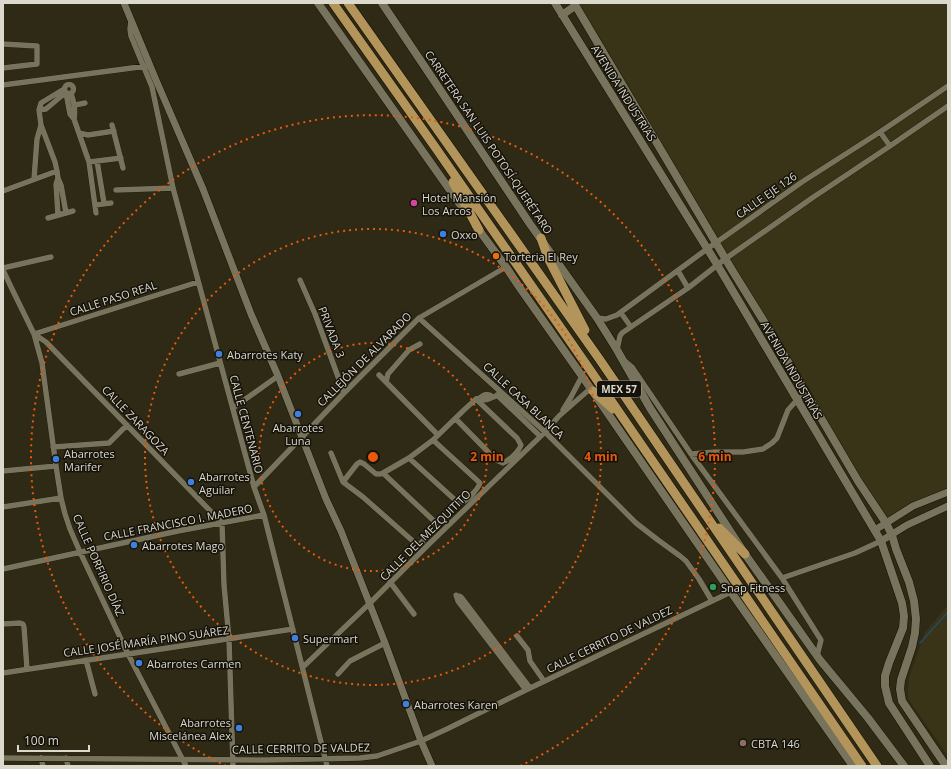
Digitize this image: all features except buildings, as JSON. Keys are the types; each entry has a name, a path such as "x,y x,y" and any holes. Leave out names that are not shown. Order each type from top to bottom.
{"highway":[{"name":"MEX 57","path":"333,3 435,147 862,766"},
{"name":"MEX 57","path":"348,3 600,360 877,766"},
{"path":"435,147 479,230"},
{"path":"540,238 548,258 600,360"},
{"path":"592,390 624,420"},
{"path":"702,510 745,554"}],"main road":[{"path":"318,3 506,266 730,592 853,766"},
{"path":"322,3 329,19"},
{"name":"CARRETERA SAN LUIS POTOSÍ-QUERÉTARO","path":"382,3 540,238 597,318 650,408 745,554 816,656 868,718 904,766"},
{"name":"AVENIDA INDUSTRIAS","path":"555,3 718,266 881,541 902,603 904,616 903,628 885,676 887,696 889,703 930,766"},
{"path":"562,15 575,4"},
{"name":"AVENIDA INDUSTRIAS","path":"575,4 725,259 892,535 909,582 914,601 916,618 912,647 901,680 900,689 902,701 946,766"},
{"path":"627,119 638,111"}],"street":[{"path":"124,3 146,66 203,189 251,314 278,376 385,643 421,741 432,766"},
{"path":"3,44 37,46 37,64 3,68"},
{"path":"3,86 146,66"},
{"path":"69,77 69,85 66,86 70,114 74,119 89,162 96,213"},
{"name":"CALLE CENTENARIO","path":"154,84 173,188 254,487 264,515 327,766"},
{"path":"34,179 37,139 40,125 39,110 41,103 67,92 73,92 73,88 69,85"},
{"name":"CALLE EJE 126","path":"597,318 606,319 617,315 802,182 948,86"},
{"path":"67,92 75,106 74,119"},
{"path":"75,106 85,102"},
{"path":"617,350 622,333 688,288 725,259 812,198 948,106"},
{"path":"40,125 58,171 56,184 58,214"},
{"path":"79,133 88,135 113,128 123,168"},
{"path":"880,132 890,146"},
{"path":"82,141 88,135"},
{"path":"89,162 121,158"},
{"path":"97,160 104,203"},
{"path":"3,191 58,171"},
{"path":"58,178 61,185 66,213"},
{"path":"116,190 173,188"},
{"path":"95,205 111,203"},
{"path":"48,218 73,211"},
{"path":"3,269 51,257"},
{"name":"CALLEJÓN DE ALVARADO","path":"254,487 344,393 419,318 506,266"},
{"name":"CALLE PORFIRIO DÍAZ","path":"3,269 34,334 42,363 53,447 65,514 80,552 128,654 186,766"},
{"path":"678,271 688,288"},
{"name":"PRIVADA 3","path":"300,280 315,314 344,393"},
{"name":"CALLE PASO REAL","path":"34,334 198,282"},
{"path":"621,312 631,327"},
{"name":"CALLE CASA BLANCA","path":"419,318 497,395 545,432 636,522 686,561 712,601"},
{"name":"CALLE ZARAGOZA","path":"34,334 46,342 222,523"},
{"path":"386,382 388,374 409,350 420,344"},
{"path":"622,359 632,367 691,454 782,578 821,640 816,656"},
{"path":"178,374 220,363"},
{"path":"379,375 438,435"},
{"path":"233,408 278,376"},
{"name":"CALLE DEL MEZQUITITO","path":"303,667 545,432 559,416 582,376"},
{"name":"CALLE DEL MEZQUITITO","path":"559,416 592,390"},
{"path":"691,454 743,452 763,449 772,443 776,438 788,410 797,400 806,394"},
{"path":"343,482 358,463 362,463 376,474 380,474 409,458 434,440 465,409 478,399 486,400 497,395 540,436"},
{"path":"456,419 496,460 503,463 506,462 516,453 522,445 517,438 478,399"},
{"path":"53,447 109,443 127,425"},
{"path":"409,458 454,499 462,502 465,501 479,487 480,484 434,440"},
{"path":"331,453 343,482 363,497 414,542 420,545 435,530 436,526 434,522 383,473"},
{"path":"3,472 56,466"},
{"path":"875,530 913,506 948,492"},
{"path":"3,507 61,498"},
{"path":"782,578 855,553 948,506"},
{"name":"CALLE FRANCISCO I. MADERO","path":"3,569 178,531 264,515"},
{"path":"222,523 224,585 229,639 233,766"},
{"path":"390,582 414,614"},
{"name":"CALLE CERRITO DE VALDEZ","path":"3,758 266,760 360,758 377,756 421,741 449,728 730,592"},
{"path":"457,596 461,597 469,611 528,689"},
{"path":"3,624 23,624 27,669"},
{"name":"CALLE JOSÉ MARÍA PINO SUÁREZ","path":"3,673 293,629"},
{"path":"517,636 528,650 530,661 544,681"},
{"path":"338,674 350,661 385,643"},
{"path":"86,660 95,694"},
{"path":"41,758 43,766"},
{"path":"66,758 68,766"},
{"path":"116,759 117,766"},
{"path":"266,760 267,766"}],"shaded area":[{"path":"576,3 948,3 948,490 911,505 882,521"},
{"path":"948,605 948,756 908,699 908,690 909,677 925,632"}],"waterway":[{"path":"920,643 948,612"}],"place":[{"name":"Hotel Mansión Los Arcos","path":"414,203"},
{"name":"Oxxo","path":"443,234"},
{"name":"Torteria El Rey","path":"496,256"},
{"name":"Abarrotes Katy","path":"219,354"},
{"name":"Abarrotes Luna","path":"298,414"},
{"name":"Abarrotes Marifer","path":"56,459"},
{"name":"Abarrotes Aguilar","path":"191,482"},
{"name":"Abarrotes Mago","path":"134,545"},
{"name":"Snap Fitness","path":"713,587"},
{"name":"Supermart","path":"295,638"},
{"name":"Abarrotes Carmen","path":"139,663"},
{"name":"Abarrotes Karen","path":"406,704"},
{"name":"Abarrotes Miscelánea Alex","path":"239,728"},
{"name":"CBTA 146","path":"743,743"}]}
